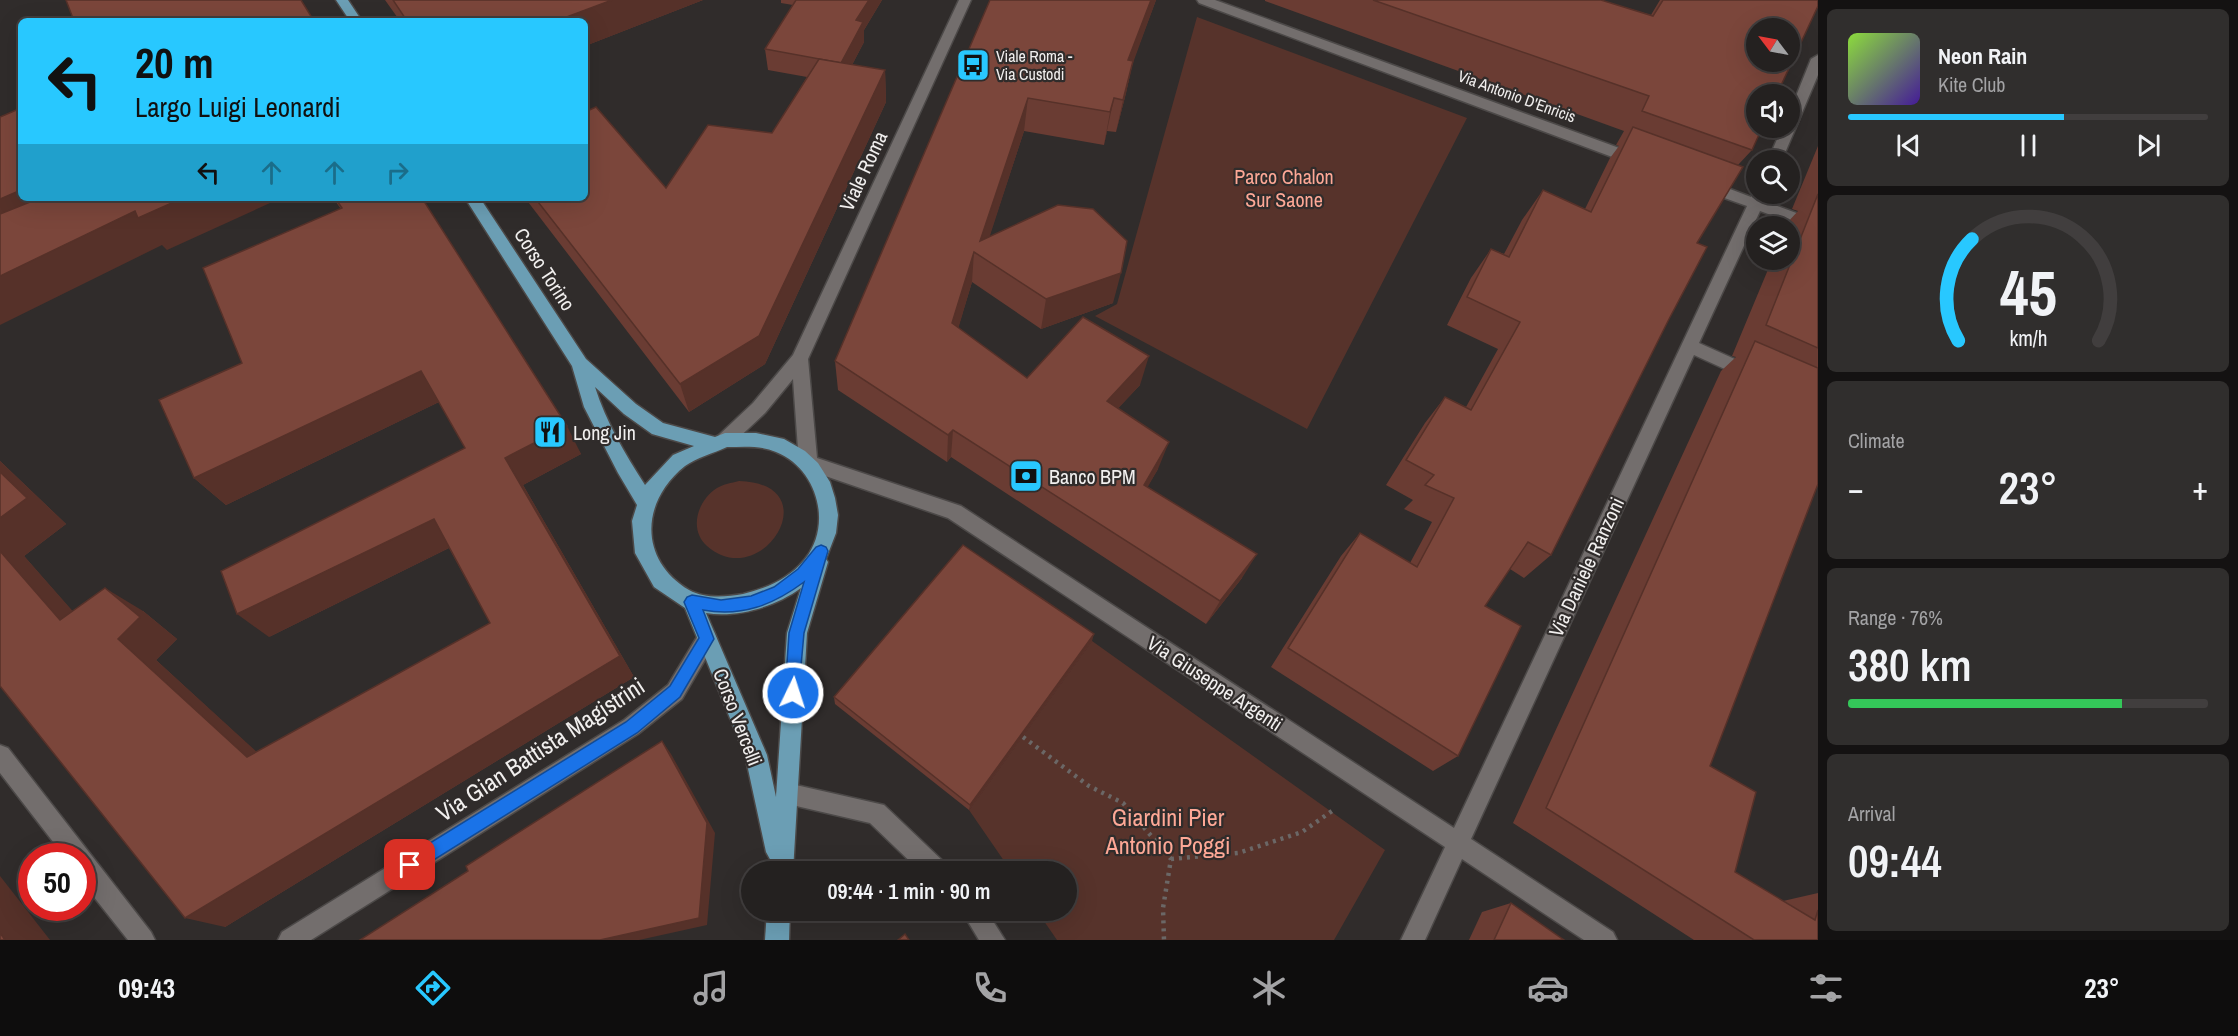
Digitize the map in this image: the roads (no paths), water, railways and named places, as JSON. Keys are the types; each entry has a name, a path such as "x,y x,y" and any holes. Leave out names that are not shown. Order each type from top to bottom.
{"main road":[{"path":"342,0 354,18"},
{"name":"Corso Torino","path":"474,201 580,364 593,407 624,468 645,501"},
{"name":"Corso Torino","path":"580,364 630,409 658,429 719,442"},
{"path":"767,441 789,450 808,462 822,481 830,503 829,527 821,551 804,574 780,591 752,603 721,606 692,602 664,585 645,560 639,531 645,501 664,472 686,455 719,442 767,441"},
{"name":"Corso Vercelli","path":"783,861 797,633 821,551"},
{"name":"Corso Vercelli","path":"692,602 756,755 780,861"},
{"path":"777,940 778,921"}],"street":[{"name":"Viale Roma","path":"719,442 759,408 800,359 965,0"},
{"name":"Via Antonio D'Enricis","path":"1203,0 1644,163"},
{"path":"1800,101 1818,59"},
{"path":"1689,179 1746,196"},
{"name":"Via Daniele Ranzoni","path":"1413,940 1756,204"},
{"path":"1769,204 1818,227"},
{"path":"1690,346 1768,382"},
{"name":"Viale Roma","path":"800,359 808,462"},
{"name":"Via Giuseppe Argenti","path":"808,462 954,512 1605,940"},
{"name":"Via Gian Battista Magistrini","path":"290,940 631,727 675,692 707,639"},
{"path":"0,756 68,843"},
{"path":"787,794 876,813 926,861"},
{"path":"96,881 143,940"},
{"path":"980,921 993,940"}],"place":[{"name":"Viale Roma - Via Custodi","path":"973,65"},
{"name":"Long Jin","path":"550,432"},
{"name":"Banco BPM","path":"1026,476"}],"park label":[{"name":"Parco Chalon Sur Saone","path":"1284,188"},
{"name":"Giardini Pier Antonio Poggi","path":"1168,831"}]}
